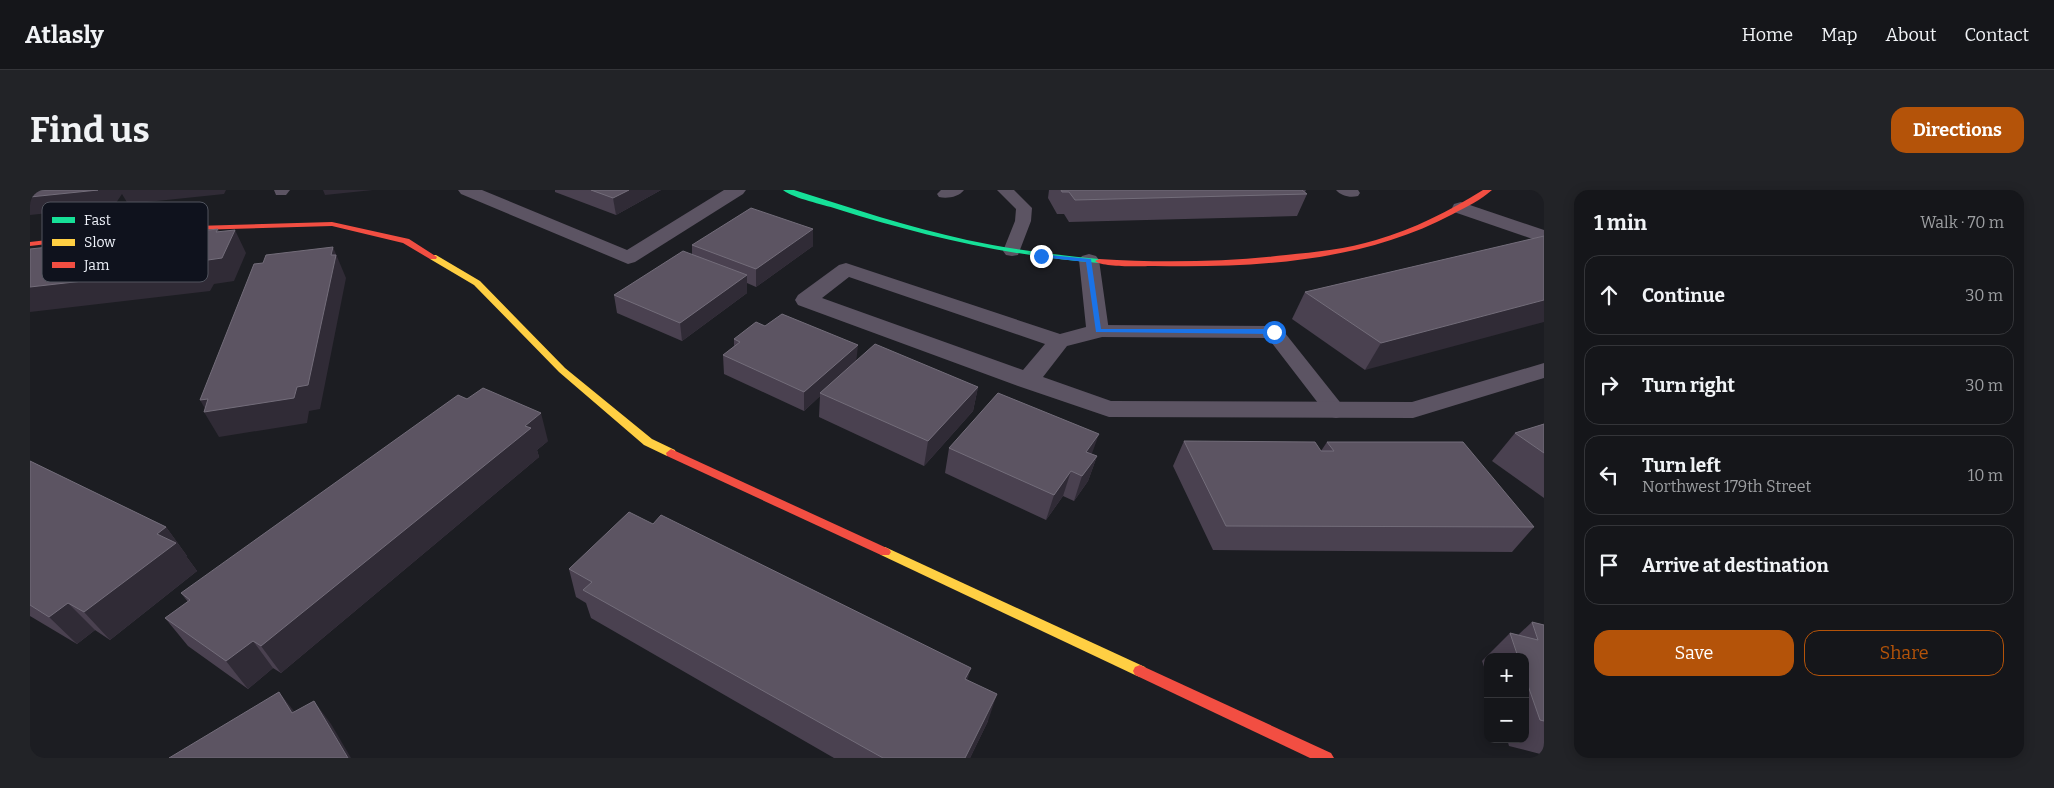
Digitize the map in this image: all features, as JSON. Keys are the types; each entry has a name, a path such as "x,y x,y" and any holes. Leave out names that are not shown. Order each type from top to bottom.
{"street":[{"path":"467,190 628,258 736,190"},
{"path":"787,190 898,225 948,238 1012,251 1089,260 1178,266 1244,263 1338,252 1407,233 1461,208 1488,190"},
{"path":"1461,208 1544,237"},
{"path":"208,228 332,224 406,241 477,283 562,370 648,442 1326,758"},
{"path":"1027,381 1059,342 1098,330 1089,260"},
{"path":"1059,342 846,269 806,300 1109,410 1412,410 1544,370"}],"lane":[{"path":"1005,190 1024,208 1023,221 1012,251"},
{"path":"1098,330 1274,332 1336,411"}],"building":[{"path":"30,190 98,190 30,197"},
{"path":"591,190 629,190 613,198"},
{"path":"1061,190 1302,190 1307,194 1075,200 1069,192 1062,192"},
{"path":"751,208 813,229 756,269 692,245"},
{"path":"218,229 216,232 235,230 222,258 208,260 208,230"},
{"path":"1544,236 1544,300 1381,343 1305,292"},
{"path":"333,247 331,255 336,255 308,385 297,387 294,398 204,412 208,399 200,400 254,264 263,263 266,255"},
{"path":"42,248 42,282 74,282 30,287 30,249"},
{"path":"683,251 747,275 680,323 614,295"},
{"path":"782,314 858,345 804,392 723,355 740,342 734,339 756,322 765,326"},
{"path":"875,344 978,387 928,441 820,393"},
{"path":"483,388 541,413 525,426 531,428 261,646 253,641 226,661 165,618 190,600 181,593 458,395 467,399"},
{"path":"998,393 1099,434 1086,452 1097,456 1082,476 1071,471 1054,495 949,448"},
{"path":"1544,424 1544,453 1515,433"},
{"path":"1184,441 1315,442 1321,451 1334,451 1327,442 1463,442 1534,527 1226,526"},
{"path":"30,461 166,527 157,534 176,543 84,612 68,603 49,617 30,605"},
{"path":"629,512 653,524 661,515 971,668 965,679 997,694 965,758 883,758 583,590 592,582 569,569"},
{"path":"1532,622 1544,625 1544,721 1540,720 1529,688 1529,653 1517,653 1510,633 1538,640"},
{"path":"279,692 292,713 314,701 348,758 169,758"}],"traffic: fast":[{"path":"787,190 887,222 966,242 1023,253 1099,261"}],"traffic: slow":[{"path":"433,257 477,283 562,370 648,442 671,453"},
{"path":"885,552 1140,671"}],"traffic: jam":[{"path":"1099,261 1167,264 1213,263 1281,258 1338,251 1406,233 1454,210 1488,190"},
{"path":"208,228 332,224 406,241 433,257"},
{"path":"30,244 42,243"},
{"path":"671,453 885,552"},
{"path":"1140,671 1326,758"}],"route":[{"path":"1041,256 1089,260 1098,330 1274,332"}]}
